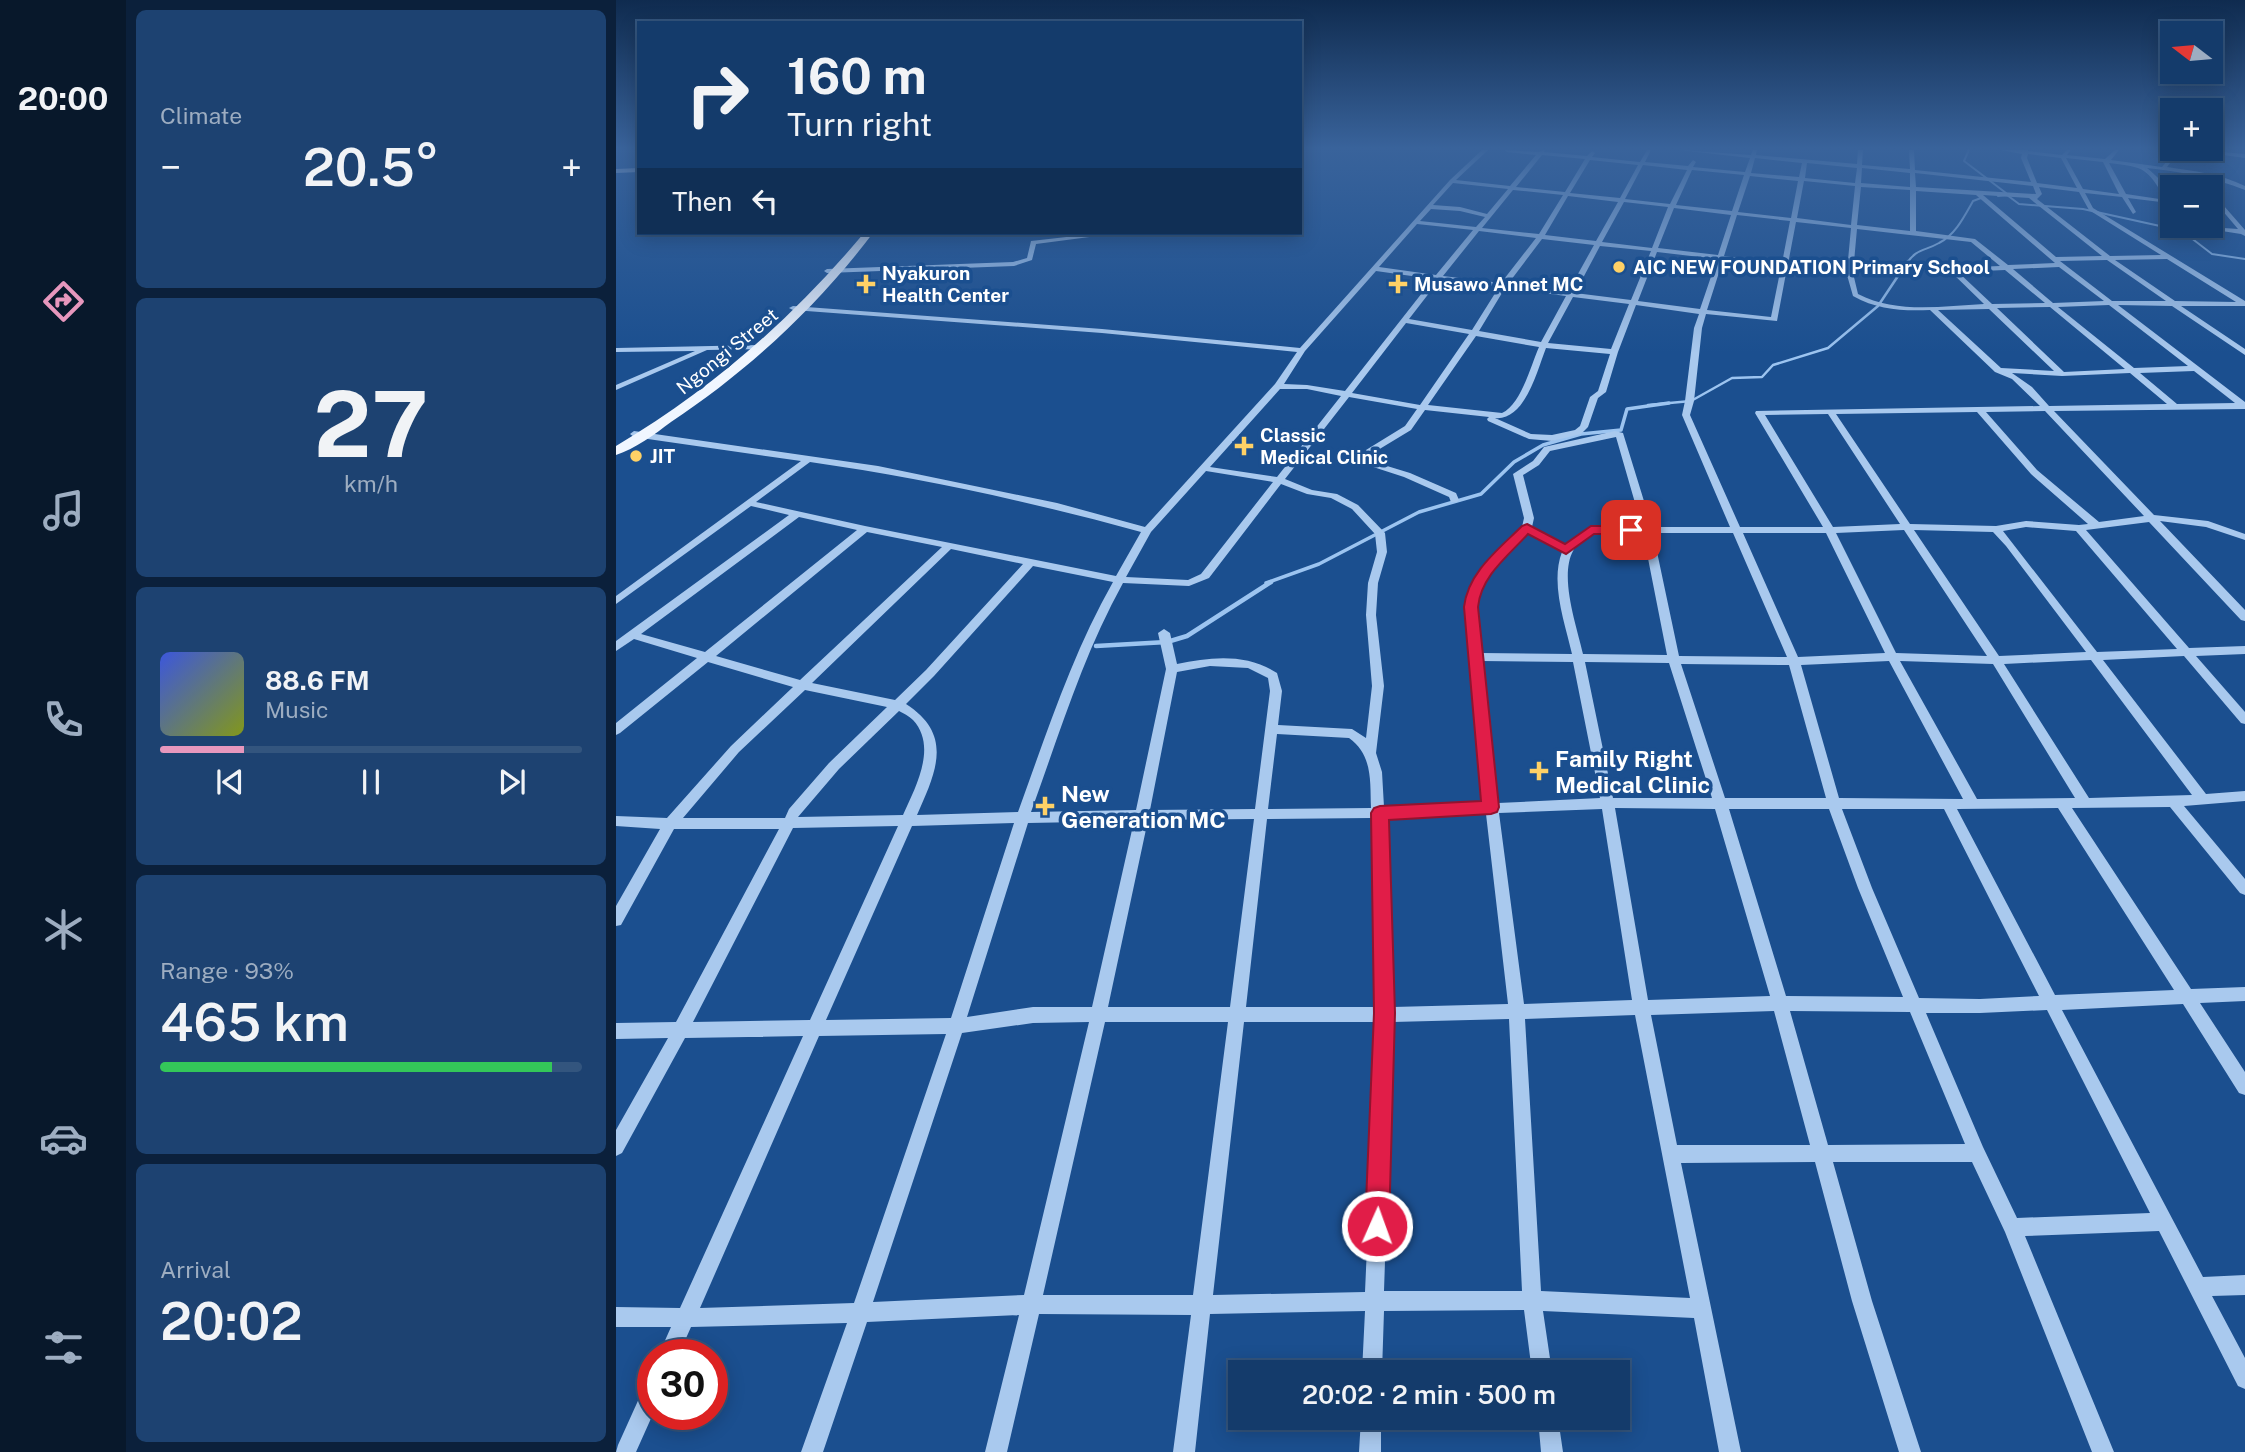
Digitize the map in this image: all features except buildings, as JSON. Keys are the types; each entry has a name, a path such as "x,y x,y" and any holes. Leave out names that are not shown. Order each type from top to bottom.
{"main road":[{"path":"837,266 858,235"},
{"path":"837,266 867,235"},
{"name":"Ngongi Street","path":"616,451 696,399 799,307 837,266"},
{"name":"Ngongi Street","path":"616,444 639,435"}],"street":[{"path":"812,1452 956,1026 1023,817 1081,658 1119,580 1147,531 1278,386 1302,350 1421,218"},
{"path":"748,503 1119,580 1196,582 1205,576 1438,277 1488,218"},
{"path":"1454,499 1453,495 1422,480 1369,464 1369,452 1408,428 1552,218"},
{"path":"1278,386 1307,387 1420,407 1479,414 1503,416 1512,412 1527,387 1543,345 1555,326 1568,294 1610,218"},
{"path":"1479,414 1529,436 1552,438 1578,432 1584,427 1594,397 1602,392 1614,352 1668,218"},
{"path":"1733,218 1698,328 1691,401 1686,415 1794,661 1834,804 1865,888 1977,1153 2012,1227 2103,1452"},
{"path":"1775,218 1967,237 2011,268 2051,305 2175,406"},
{"path":"1856,218 1850,274 1854,295 1863,301 1898,309 2113,303 2245,304"},
{"path":"1913,218 1913,232"},
{"path":"2006,218 2058,262 2244,405"},
{"path":"2057,218 2108,258 2245,353"},
{"path":"2105,218 2245,304"},
{"path":"2232,218 2244,232"},
{"path":"1376,269 1703,312 1774,318 1794,220"},
{"path":"1417,222 1850,274"},
{"path":"2223,229 2244,232"},
{"path":"837,266 1014,264 1030,259 1032,242 1098,235"},
{"path":"2062,374 1952,270 2011,268 2108,258 2165,257"},
{"path":"799,307 1302,350"},
{"path":"1932,308 1998,370 2015,377 2049,409 2245,617"},
{"path":"1406,321 1543,345 1614,352"},
{"path":"616,350 755,347"},
{"path":"616,387 678,363 707,348"},
{"path":"616,358 633,349"},
{"path":"1998,370 2062,374 2197,368"},
{"path":"1973,804 1892,657 1830,530 1759,413 2244,405"},
{"path":"1980,410 2005,443 2067,505 2097,526"},
{"path":"1830,413 1996,660 2085,802"},
{"path":"1540,1360 1532,1299 1517,1012 1491,807 1475,657 1472,592 1480,578 1527,528 1528,508 1518,474 1536,463 1547,449 1615,434 1620,435 1648,529 1674,660 1780,1003 1862,1301 1910,1452"},
{"path":"639,435 878,469 1057,506 1147,531"},
{"path":"616,601 810,458"},
{"path":"1202,468 1279,480 1310,492 1334,496 1355,507 1380,533 1382,552 1373,583 1371,615 1378,686 1371,752"},
{"path":"616,647 798,513"},
{"path":"1730,1452 1641,1006 1608,803 1563,584 1562,563 1566,550 1591,530 1830,530 1908,527 1996,529 2026,524 2097,526 2149,518 2208,524 2245,537"},
{"path":"2079,527 2245,720"},
{"path":"1527,528 1566,550"},
{"path":"616,730 865,529"},
{"path":"1996,529 2202,799"},
{"path":"616,920 670,824 736,749 949,546"},
{"path":"616,1147 681,1030 789,823 808,794 899,705 1031,562"},
{"path":"996,1452 1029,1305 1077,1114 1172,669 1164,633"},
{"path":"632,635 801,685 899,705 918,717 927,734 932,761 676,1339"},
{"path":"1475,657 1794,661 1892,657 1996,660 2245,650"},
{"path":"1172,669 1205,663 1250,663 1273,676 1276,691 1184,1452"},
{"path":"1273,729 1352,734 1362,740 1371,752 1377,772 1384,1013 1372,1360"},
{"path":"616,821 670,824 789,823 1380,813 1608,803 2173,802 2245,796"},
{"path":"2061,802 2245,1087"},
{"path":"2173,802 2245,889"},
{"path":"1948,804 2245,1379"},
{"path":"616,1031 956,1026 1032,1015 1236,1016 1517,1012 1780,1003 1917,1006 2050,1004 2245,994"},
{"path":"1672,1154 1977,1153"},
{"path":"2012,1227 2164,1222"},
{"path":"2197,1287 2245,1285"},
{"path":"616,1317 685,1318 1029,1305 1202,1305 1375,1299 1532,1299 1703,1310"},
{"path":"625,1452 637,1425"},
{"path":"1370,1452 1371,1430"},
{"path":"1549,1430 1552,1452"}],"waterway":[{"path":"1907,263 1917,253 1950,235 1963,218"},
{"path":"2123,218 2186,234 2212,254 2245,259"},
{"path":"1668,403 1691,401 1732,378 1762,377 1773,365 1828,348 1878,306 1908,261"},
{"path":"1266,583 1319,564 1419,512 1481,494 1514,462 1543,445 1581,434 1621,430 1627,409 1668,403"},
{"path":"1648,405 1668,403"},
{"path":"1096,646 1167,642 1187,636 1271,582"}],"place":[{"name":"AIC NEW FOUNDATION Primary School","path":"1619,267"},
{"name":"Nyakuron Health Center","path":"866,284"},
{"name":"Musawo Annet MC","path":"1398,284"},
{"name":"Classic Medical Clinic","path":"1244,446"},
{"name":"JIT","path":"636,456"},
{"name":"Family Right Medical Clinic","path":"1539,771"},
{"name":"New Generation MC","path":"1045,806"}],"route":[{"path":"1377,1226 1384,1013 1380,813 1439,812 1491,807 1471,607 1472,592 1480,578 1527,528 1566,550 1591,530 1631,530"}]}
